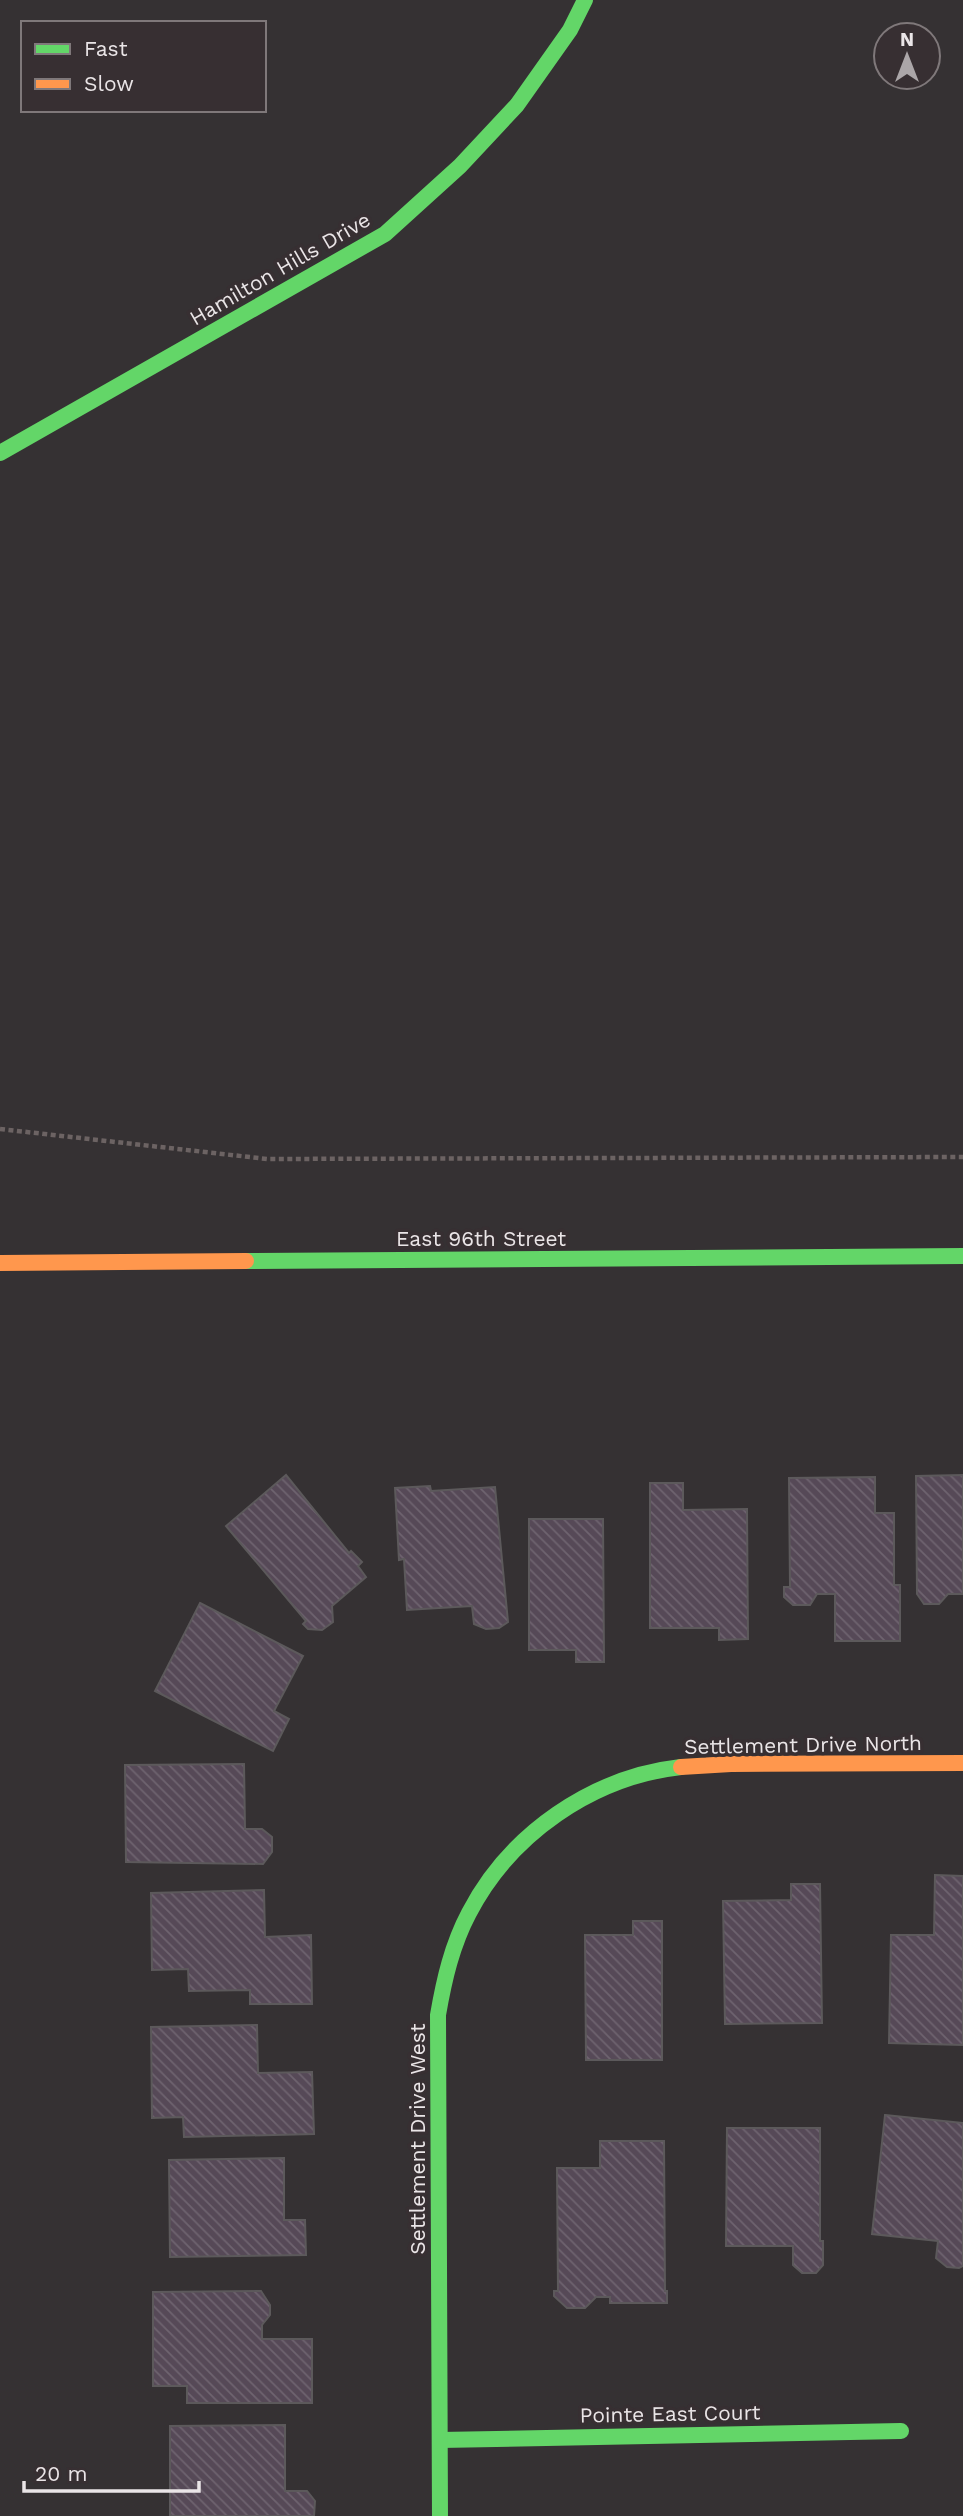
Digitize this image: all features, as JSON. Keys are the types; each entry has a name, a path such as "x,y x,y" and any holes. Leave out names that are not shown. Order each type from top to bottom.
{"street":[{"name":"Hamilton Hills Drive","path":"0,453 385,234 460,166 517,105 570,30 585,0"},
{"name":"East 96th Street","path":"0,1263 963,1256"},
{"name":"Settlement Drive North","path":"567,1806 644,1772 711,1765 963,1763"},
{"name":"Settlement Drive West","path":"440,2516 437,2036 441,1993 461,1928 485,1884 526,1836 567,1806"},
{"name":"Pointe East Court","path":"440,2440 901,2431"}],"path":[{"path":"0,1129 267,1159 963,1157"}],"building":[{"path":"286,1475 349,1553 351,1551 362,1562 358,1566 366,1577 332,1606 333,1622 322,1630 308,1629 303,1624 306,1621 226,1526"},
{"path":"963,1475 963,1594 948,1594 939,1604 924,1604 917,1594 916,1476"},
{"path":"875,1477 875,1513 894,1513 894,1585 900,1585 900,1641 835,1641 835,1594 817,1594 810,1605 793,1605 784,1597 784,1587 790,1587 789,1478"},
{"path":"650,1483 683,1483 683,1510 747,1509 748,1639 719,1640 719,1628 650,1628"},
{"path":"430,1486 431,1491 495,1487 508,1622 499,1628 486,1629 474,1624 472,1606 407,1610 404,1559 399,1560 395,1488"},
{"path":"529,1519 603,1519 604,1662 576,1662 576,1650 529,1650"},
{"path":"200,1603 303,1656 274,1711 289,1719 273,1751 155,1691"},
{"path":"244,1764 245,1829 262,1829 272,1837 272,1852 263,1864 126,1862 125,1765"},
{"path":"935,1875 963,1876 963,2045 889,2043 891,1935 934,1935"},
{"path":"791,1884 820,1884 822,2023 725,2024 723,1901 791,1900"},
{"path":"264,1890 265,1937 311,1935 312,2004 250,2004 250,1990 189,1991 188,1969 152,1970 151,1893"},
{"path":"633,1921 662,1921 662,2060 586,2060 585,1935 633,1935"},
{"path":"257,2025 258,2073 312,2072 314,2134 184,2137 183,2117 152,2118 151,2027"},
{"path":"885,2115 963,2123 963,2266 959,2268 947,2267 936,2258 938,2241 872,2234"},
{"path":"727,2128 820,2128 820,2241 823,2241 823,2265 816,2273 802,2273 793,2265 793,2246 726,2246"},
{"path":"600,2141 664,2141 667,2303 610,2303 610,2297 596,2297 585,2308 567,2308 554,2296 554,2291 558,2291 557,2168 600,2168"},
{"path":"284,2158 284,2220 305,2220 306,2255 170,2257 169,2160"},
{"path":"261,2291 270,2305 270,2315 262,2325 262,2339 312,2339 312,2403 187,2403 187,2386 153,2386 153,2292"},
{"path":"285,2425 285,2491 307,2491 315,2501 314,2516 170,2516 170,2426"}],"traffic: fast":[{"path":"0,453 385,234 460,166 517,105 570,30 585,0"},
{"path":"246,1261 963,1256"},
{"path":"440,2516 438,2015 453,1950 463,1925 486,1884 507,1858 557,1814 616,1783 681,1767"},
{"path":"440,2440 901,2431"}],"traffic: slow":[{"path":"0,1263 246,1261"},
{"path":"681,1767 731,1764 963,1763"}]}
